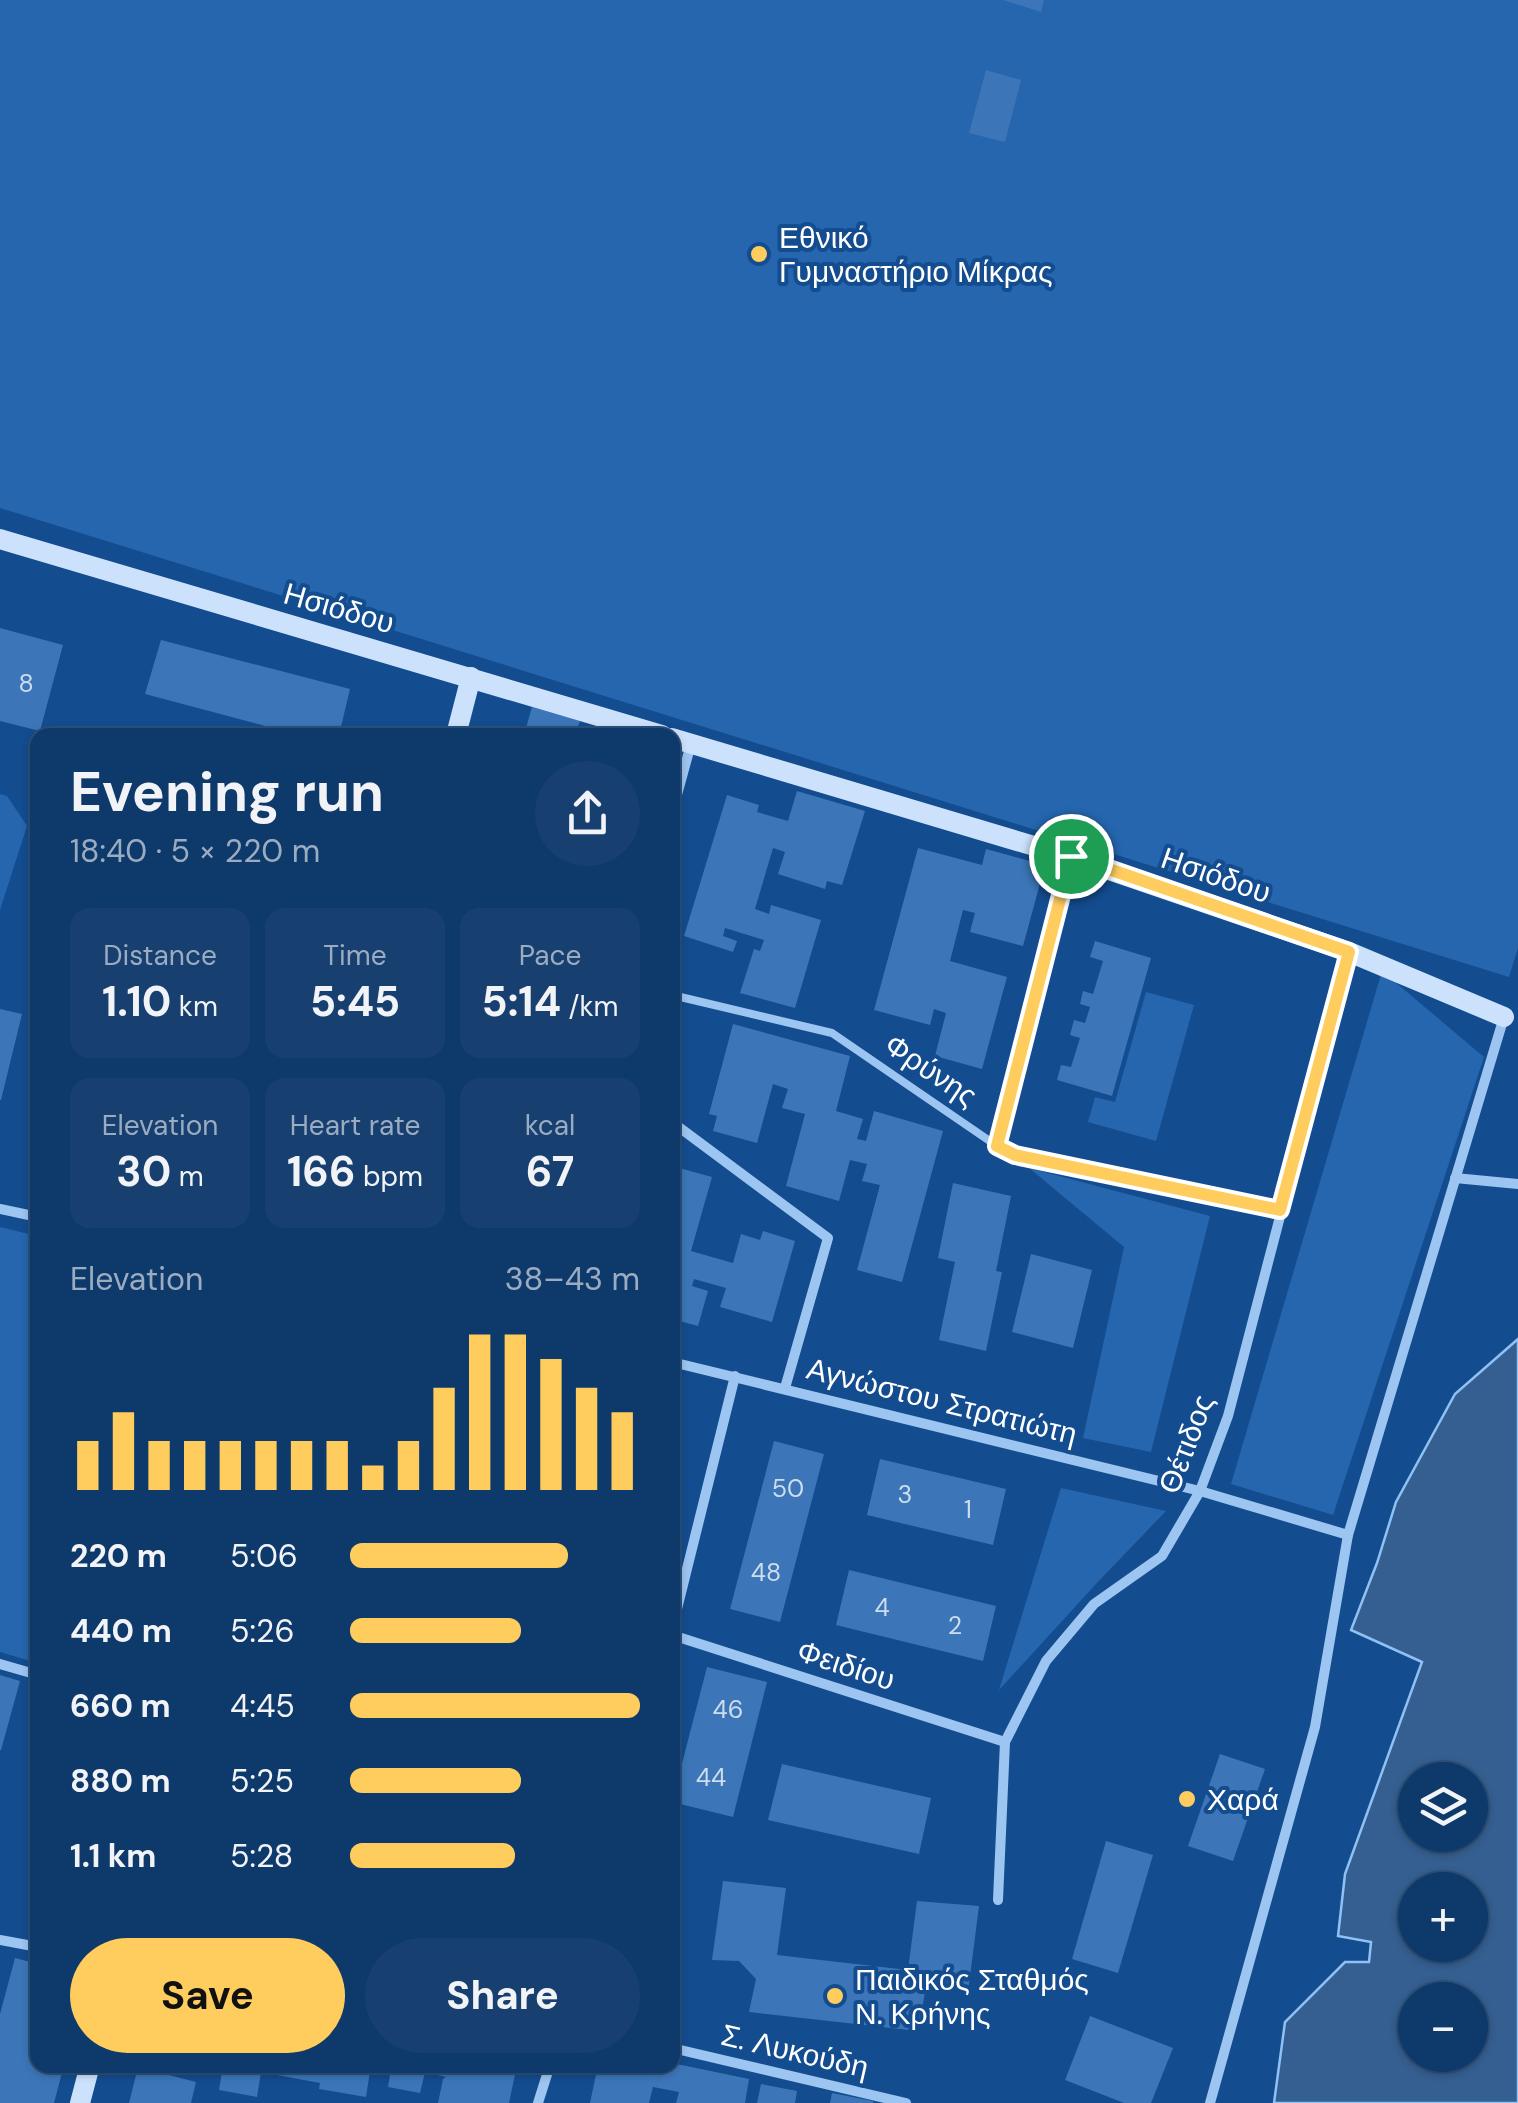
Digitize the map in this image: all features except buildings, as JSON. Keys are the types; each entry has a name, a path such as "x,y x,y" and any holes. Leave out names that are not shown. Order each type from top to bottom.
{"street":[{"name":"Ησιόδου","path":"0,539 639,728"},
{"path":"458,728 471,677"},
{"name":"Ησιόδου","path":"682,741 1071,856 1511,1012"},
{"name":"Θέτιδος","path":"998,1900 1005,1742 1046,1661 1094,1604 1162,1556 1200,1491 1228,1416 1349,952"},
{"path":"1210,2103 1315,1727 1348,1535 1455,1178 1511,1012"},
{"path":"680,1128 828,1238 785,1388"},
{"path":"1455,1178 1518,1184"},
{"path":"0,1209 30,1216"},
{"name":"Αγνώστου Στρατιώτη","path":"680,1364 1200,1491 1348,1535"},
{"path":"680,1599 735,1376"},
{"name":"Φειδίου","path":"680,1635 1005,1742"},
{"path":"0,1664 30,1673"},
{"path":"0,1940 30,1946"},
{"name":"Σ. Λυκούδη","path":"680,2050 906,2103"},
{"path":"80,2103 88,2073"},
{"path":"538,2103 547,2073"}],"lane":[{"path":"997,1146 1071,856"},
{"name":"Φρύνης","path":"680,997 832,1032 1015,1155 1280,1210"}],"shaded area":[{"name":"Εθνικό Γυμναστήριο Μίκρας","path":"0,0 1518,0 1518,948 1509,977 0,508"},
{"path":"0,794 7,796 27,826 0,910"},
{"path":"1382,971 1484,1057 1333,1515 1231,1484"},
{"path":"1146,992 1194,1005 1156,1141 1088,1122 1095,1097 1115,1102"},
{"path":"1029,1168 1210,1216 1151,1452 1083,1438 1124,1247"},
{"path":"0,1227 30,1234 30,1661 0,1652"},
{"path":"1518,1339 1518,2103 1274,2103 1285,2022 1345,1962 1369,1962 1371,1942 1338,1936 1345,1874 1422,1662 1351,1630 1396,1502 1455,1394"},
{"path":"1061,1488 1166,1511 999,1690"}],"place":[{"name":"Εθνικό Γυμναστήριο Μίκρας","path":"759,254"},
{"name":"Χαρά","path":"1187,1799"},
{"name":"Παιδικός Σταθμός Ν. Κρήνης","path":"835,1996"}],"route":[{"path":"1071,856 1349,952 1280,1210 1015,1155 997,1146 1071,856"}]}
